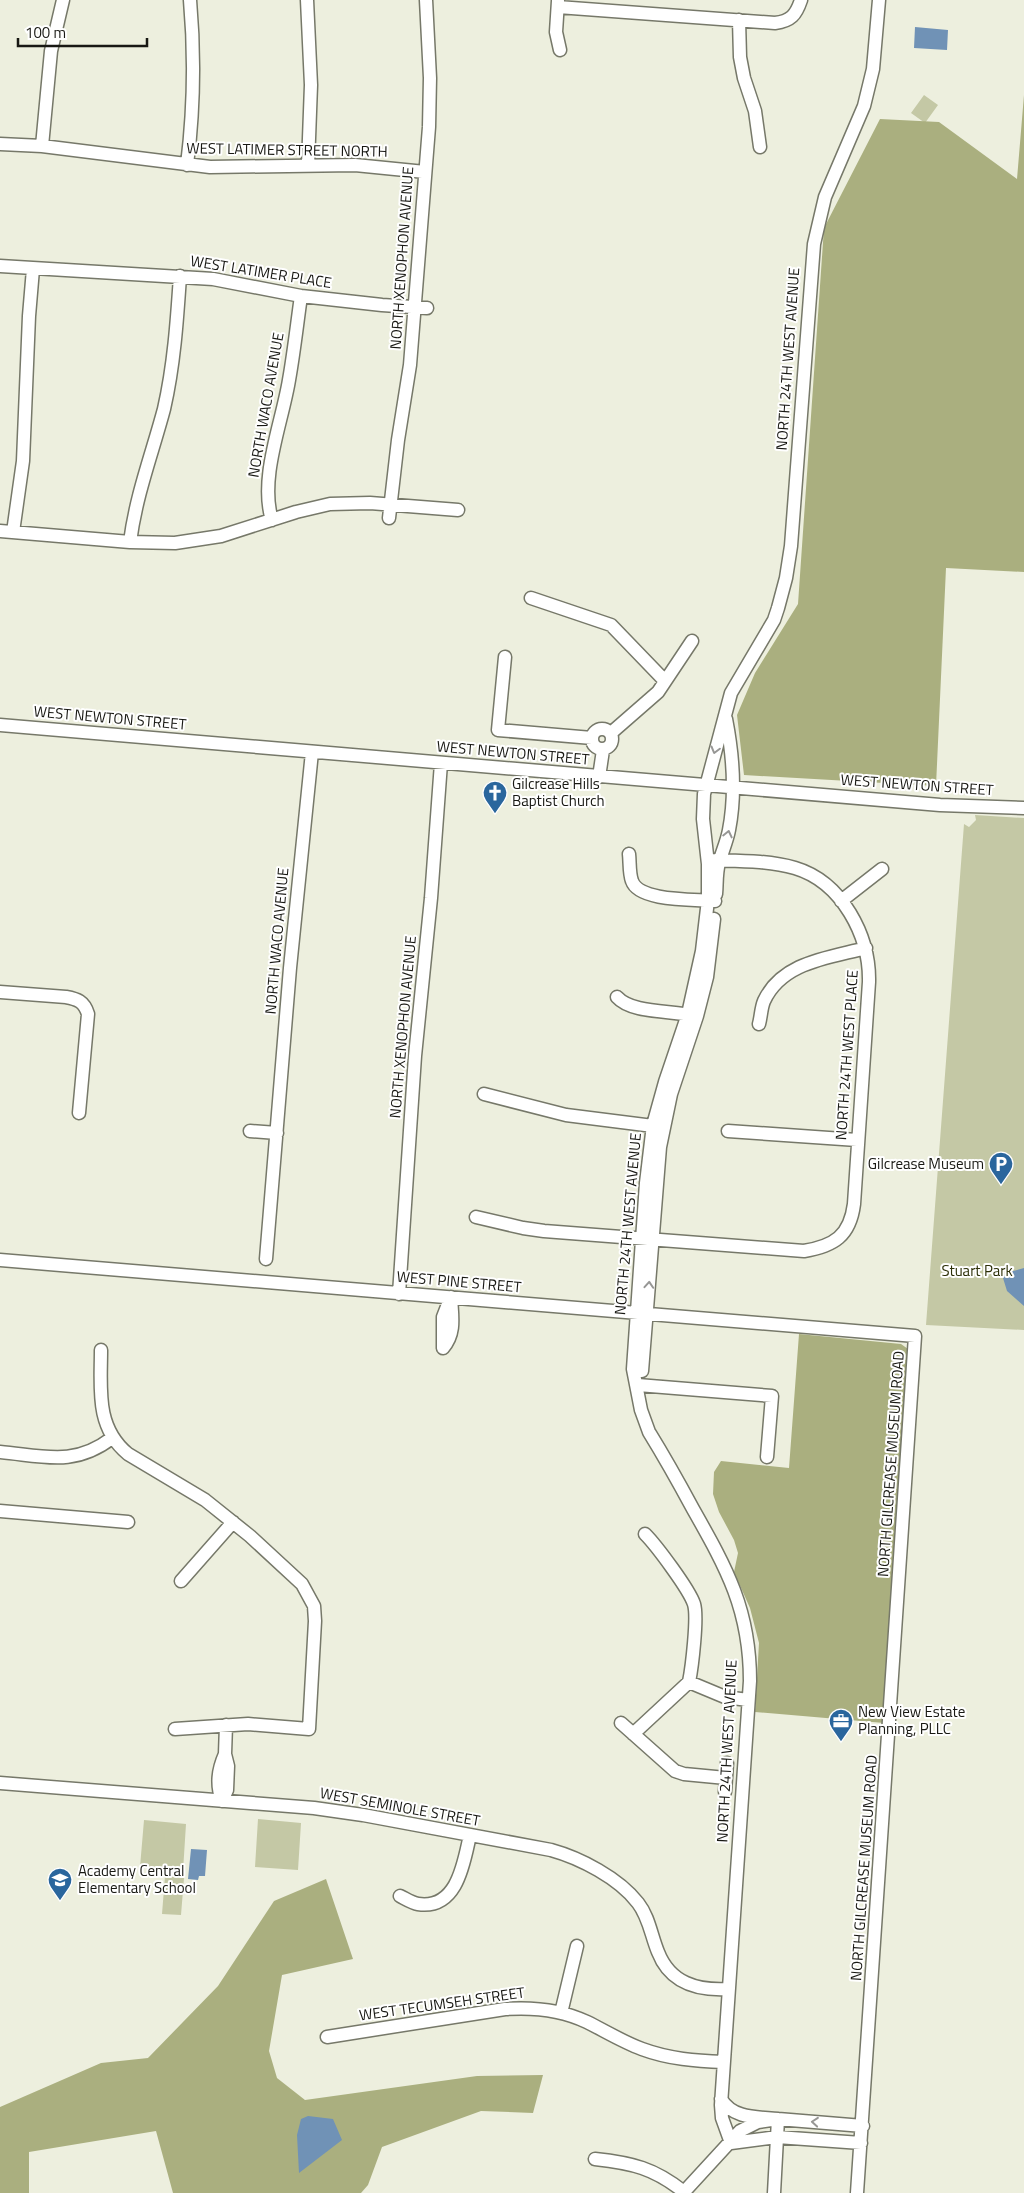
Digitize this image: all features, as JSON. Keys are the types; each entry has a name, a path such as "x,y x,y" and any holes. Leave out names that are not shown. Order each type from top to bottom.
{"street":[{"path":"42,146 51,51 63,0"},
{"path":"187,165 194,66 190,0"},
{"path":"307,0 312,78 308,165"},
{"name":"NORTH XENOPHON AVENUE","path":"390,511 398,440 421,308 425,172 430,100 426,0"},
{"path":"560,50 556,32 558,4 775,23 787,22 795,14 801,0"},
{"name":"NORTH 24TH WEST AVENUE","path":"731,2142 722,2118 721,2099 750,1663 737,1592 719,1555 649,1432 641,1410 638,1385 642,1372 641,1314 647,1239 657,1170 658,1126 673,1088 710,962 714,860 703,804 706,785 731,693 774,620 786,578 814,244 826,197 864,106 873,69 879,0"},
{"path":"740,20 738,46 741,67 755,111 760,148"},
{"name":"WEST LATIMER STREET NORTH","path":"0,144 42,146 187,165 234,167 356,165 425,172"},
{"name":"WEST LATIMER PLACE","path":"0,266 180,276 230,282 301,296 421,308"},
{"path":"13,532 23,461 29,316 33,269"},
{"path":"130,542 134,512 157,435 170,378 180,276"},
{"name":"NORTH WACO AVENUE","path":"272,520 268,502 267,480 289,378 301,296"},
{"path":"0,531 130,542 175,543 209,539 330,504 356,502 390,511 458,510"},
{"path":"531,598 611,624 665,681"},
{"path":"610,733 652,698 692,642"},
{"path":"505,657 498,730 592,738"},
{"name":"NORTH 24TH WEST AVENUE","path":"714,860 729,830 733,788 730,739 725,716"},
{"name":"WEST NEWTON STREET","path":"0,725 733,788 956,806 1024,808"},
{"path":"604,750 596,748 592,738 595,732 600,729 610,733"},
{"path":"599,776 604,750 612,743 610,733"},
{"name":"NORTH WACO AVENUE","path":"266,1259 290,968 312,752"},
{"name":"NORTH XENOPHON AVENUE","path":"399,1294 415,1056 431,898 441,763"},
{"path":"629,854 632,881 642,892 658,896 712,901"},
{"name":"NORTH 24TH WEST PLACE","path":"647,1239 804,1251 821,1248 838,1239 844,1232 853,1214 869,982 869,964 866,948 853,919 841,901 821,882 797,869 771,863 714,860"},
{"path":"841,901 882,869"},
{"path":"759,1024 763,1003 783,975 809,963 866,948"},
{"path":"0,992 75,998 84,1004 88,1014 79,1113"},
{"path":"617,997 621,1002 633,1007 693,1015"},
{"path":"484,1094 566,1115 658,1126"},
{"path":"728,1130 857,1140"},
{"path":"250,1131 277,1133"},
{"path":"476,1217 523,1228 647,1239"},
{"name":"WEST PINE STREET","path":"0,1260 916,1336"},
{"name":"NORTH GILCREASE MUSEUM ROAD","path":"858,2193 916,1336"},
{"path":"101,1350 103,1413 107,1429 112,1438 128,1454 205,1500 232,1522 302,1584 314,1606 315,1621 309,1729 226,1725 175,1729"},
{"path":"638,1385 772,1396 767,1457"},
{"path":"0,1452 75,1457 93,1451 112,1438"},
{"path":"0,1511 128,1522"},
{"path":"181,1581 232,1522"},
{"path":"633,1734 689,1682 694,1617 693,1603 655,1544 645,1534"},
{"path":"689,1682 715,1691 725,1697 749,1695"},
{"path":"621,1723 679,1773 726,1778"},
{"path":"222,1801 218,1788 219,1767 225,1754 226,1725"},
{"path":"725,1792 727,1763"},
{"name":"WEST SEMINOLE STREET","path":"0,1784 349,1812 551,1850 590,1866 628,1891 639,1904 648,1920 664,1964 675,1977 699,1988 729,1989"},
{"path":"400,1896 417,1904 423,1904 438,1900 450,1892 462,1871 470,1835"},
{"path":"561,2013 577,1946"},
{"name":"WEST TECUMSEH STREET","path":"327,2036 505,2009 532,2008 581,2019 630,2044 652,2052 682,2059 724,2062"},
{"path":"721,2099 726,2108 736,2113 778,2119 863,2126"},
{"path":"774,2193 778,2119"},
{"path":"595,2159 613,2161 653,2171 684,2193 740,2131 767,2120 778,2119"},
{"path":"731,2142 777,2137 861,2143"}],"green space":[{"path":"924,95 938,105 925,123 911,113"},
{"path":"1024,95 1024,572 946,568 936,786 744,775 737,715 755,673 798,604 824,228 880,119 939,122 1017,179"},
{"name":"Stuart Park","path":"975,815 1024,818 1024,1330 926,1325 964,824 969,827 976,820"},
{"path":"799,1334 901,1344 908,1349 884,1723 755,1712 759,1643 750,1608 734,1572 738,1553 734,1540 719,1512 713,1494 714,1472 721,1461 789,1468"},
{"path":"258,1819 301,1823 298,1870 255,1867"},
{"path":"144,1820 186,1824 183,1871 140,1867"},
{"path":"165,1876 184,1878 181,1915 162,1914"},
{"path":"326,1879 353,1959 282,1975 269,2051 277,2078 305,2100 477,2076 543,2075 533,2113 481,2111 382,2147 368,2185 361,2193 173,2193 156,2131 29,2152 29,2193 0,2193 0,2107 101,2063 148,2058 218,1986 274,1901"}],"water":[{"path":"915,27 948,30 947,50 914,48"},
{"path":"1024,1268 1024,1306 1007,1291 1003,1278 1006,1273"},
{"path":"191,1849 207,1850 205,1876 199,1876 198,1880 188,1879"},
{"path":"308,2116 333,2119 342,2140 299,2173 297,2135 301,2119"}],"place":[{"name":"Gilcrease Hills Baptist Church","path":"495,814"},
{"name":"Gilcrease Museum","path":"1001,1185"},
{"name":"New View Estate Planning, PLLC","path":"841,1742"},
{"name":"Academy Central Elementary School","path":"60,1901"}]}
